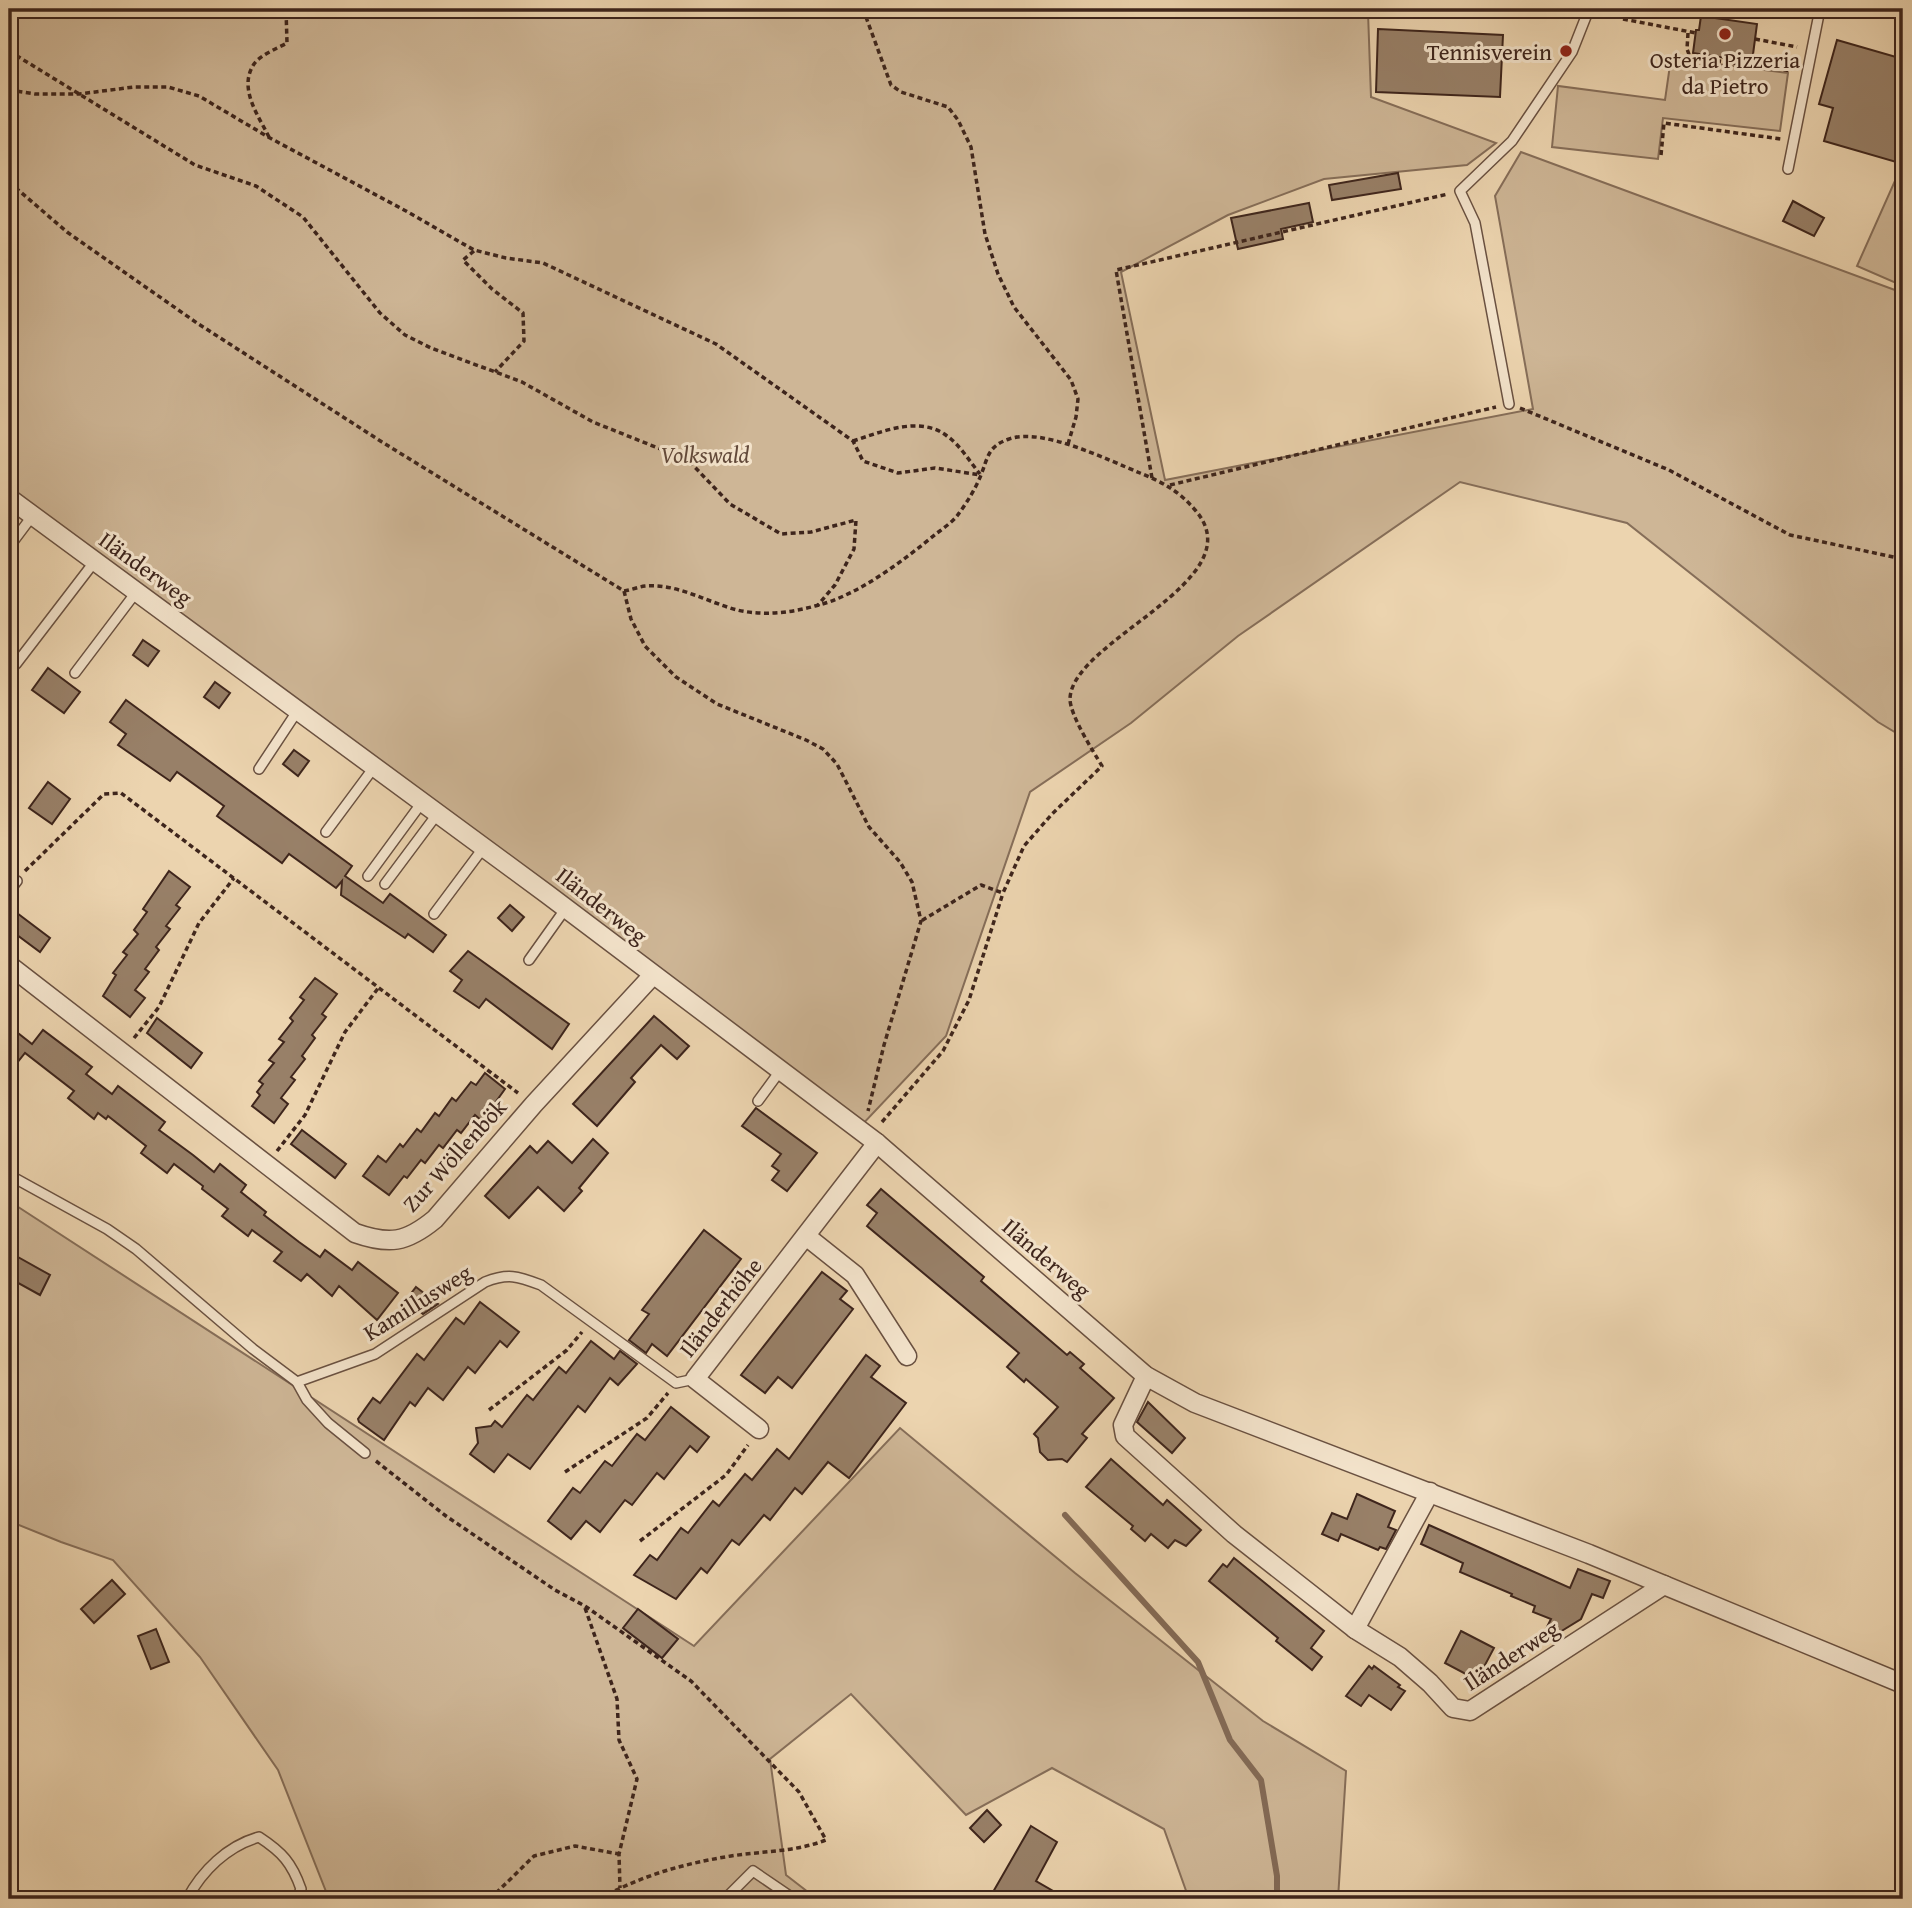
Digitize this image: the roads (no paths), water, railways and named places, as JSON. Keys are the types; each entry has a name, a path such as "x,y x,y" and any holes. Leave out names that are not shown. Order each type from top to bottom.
{"street":[{"name":"Iländerweg","path":"9,498 439,813 870,1138 1146,1376 1195,1403 1664,1584 1903,1684"},
{"name":"Zur Wöllenbök","path":"9,965 355,1233 380,1242 400,1240 421,1231 435,1219 534,1104 653,975"},
{"name":"Iländerhöhe","path":"759,1429 695,1379 806,1236 870,1138"},
{"path":"806,1236 855,1275 907,1356"},
{"name":"Iländerweg","path":"1146,1376 1123,1425 1125,1436 1234,1534 1355,1629 1400,1657 1453,1708 1470,1711 1664,1584"},
{"path":"1355,1629 1430,1492"}],"lane":[{"path":"1509,404 1475,223 1460,191 1512,141 1572,52 1589,9"},
{"path":"1788,169 1820,9"},
{"path":"9,547 33,515"},
{"path":"16,664 95,561"},
{"path":"75,673 137,591"},
{"path":"259,769 298,710"},
{"path":"326,832 375,766"},
{"path":"368,876 423,802"},
{"path":"385,884 439,813"},
{"path":"434,914 484,847"},
{"path":"9,891 17,881"},
{"path":"529,960 566,908"},
{"path":"758,1101 780,1071"},
{"path":"9,1175 107,1229 135,1248 253,1349 297,1382 307,1400 328,1423 365,1452"},
{"name":"Kamillusweg","path":"297,1382 375,1354 485,1282 501,1275 524,1278 541,1285 676,1383 695,1379"},
{"path":"187,1899 199,1878 240,1842 259,1838 276,1848 294,1868 301,1889 297,1899"},
{"path":"726,1899 753,1871 793,1899"}],"waterway":[{"path":"1065,1515 1198,1662 1230,1740 1261,1780 1277,1876 1277,1899"}],"place":[{"name":"Osteria Pizzeria da Pietro","path":"1725,34"},
{"name":"Tennisverein","path":"1566,51"}],"park label":[{"name":"Volkswald","path":"705,454"}]}
